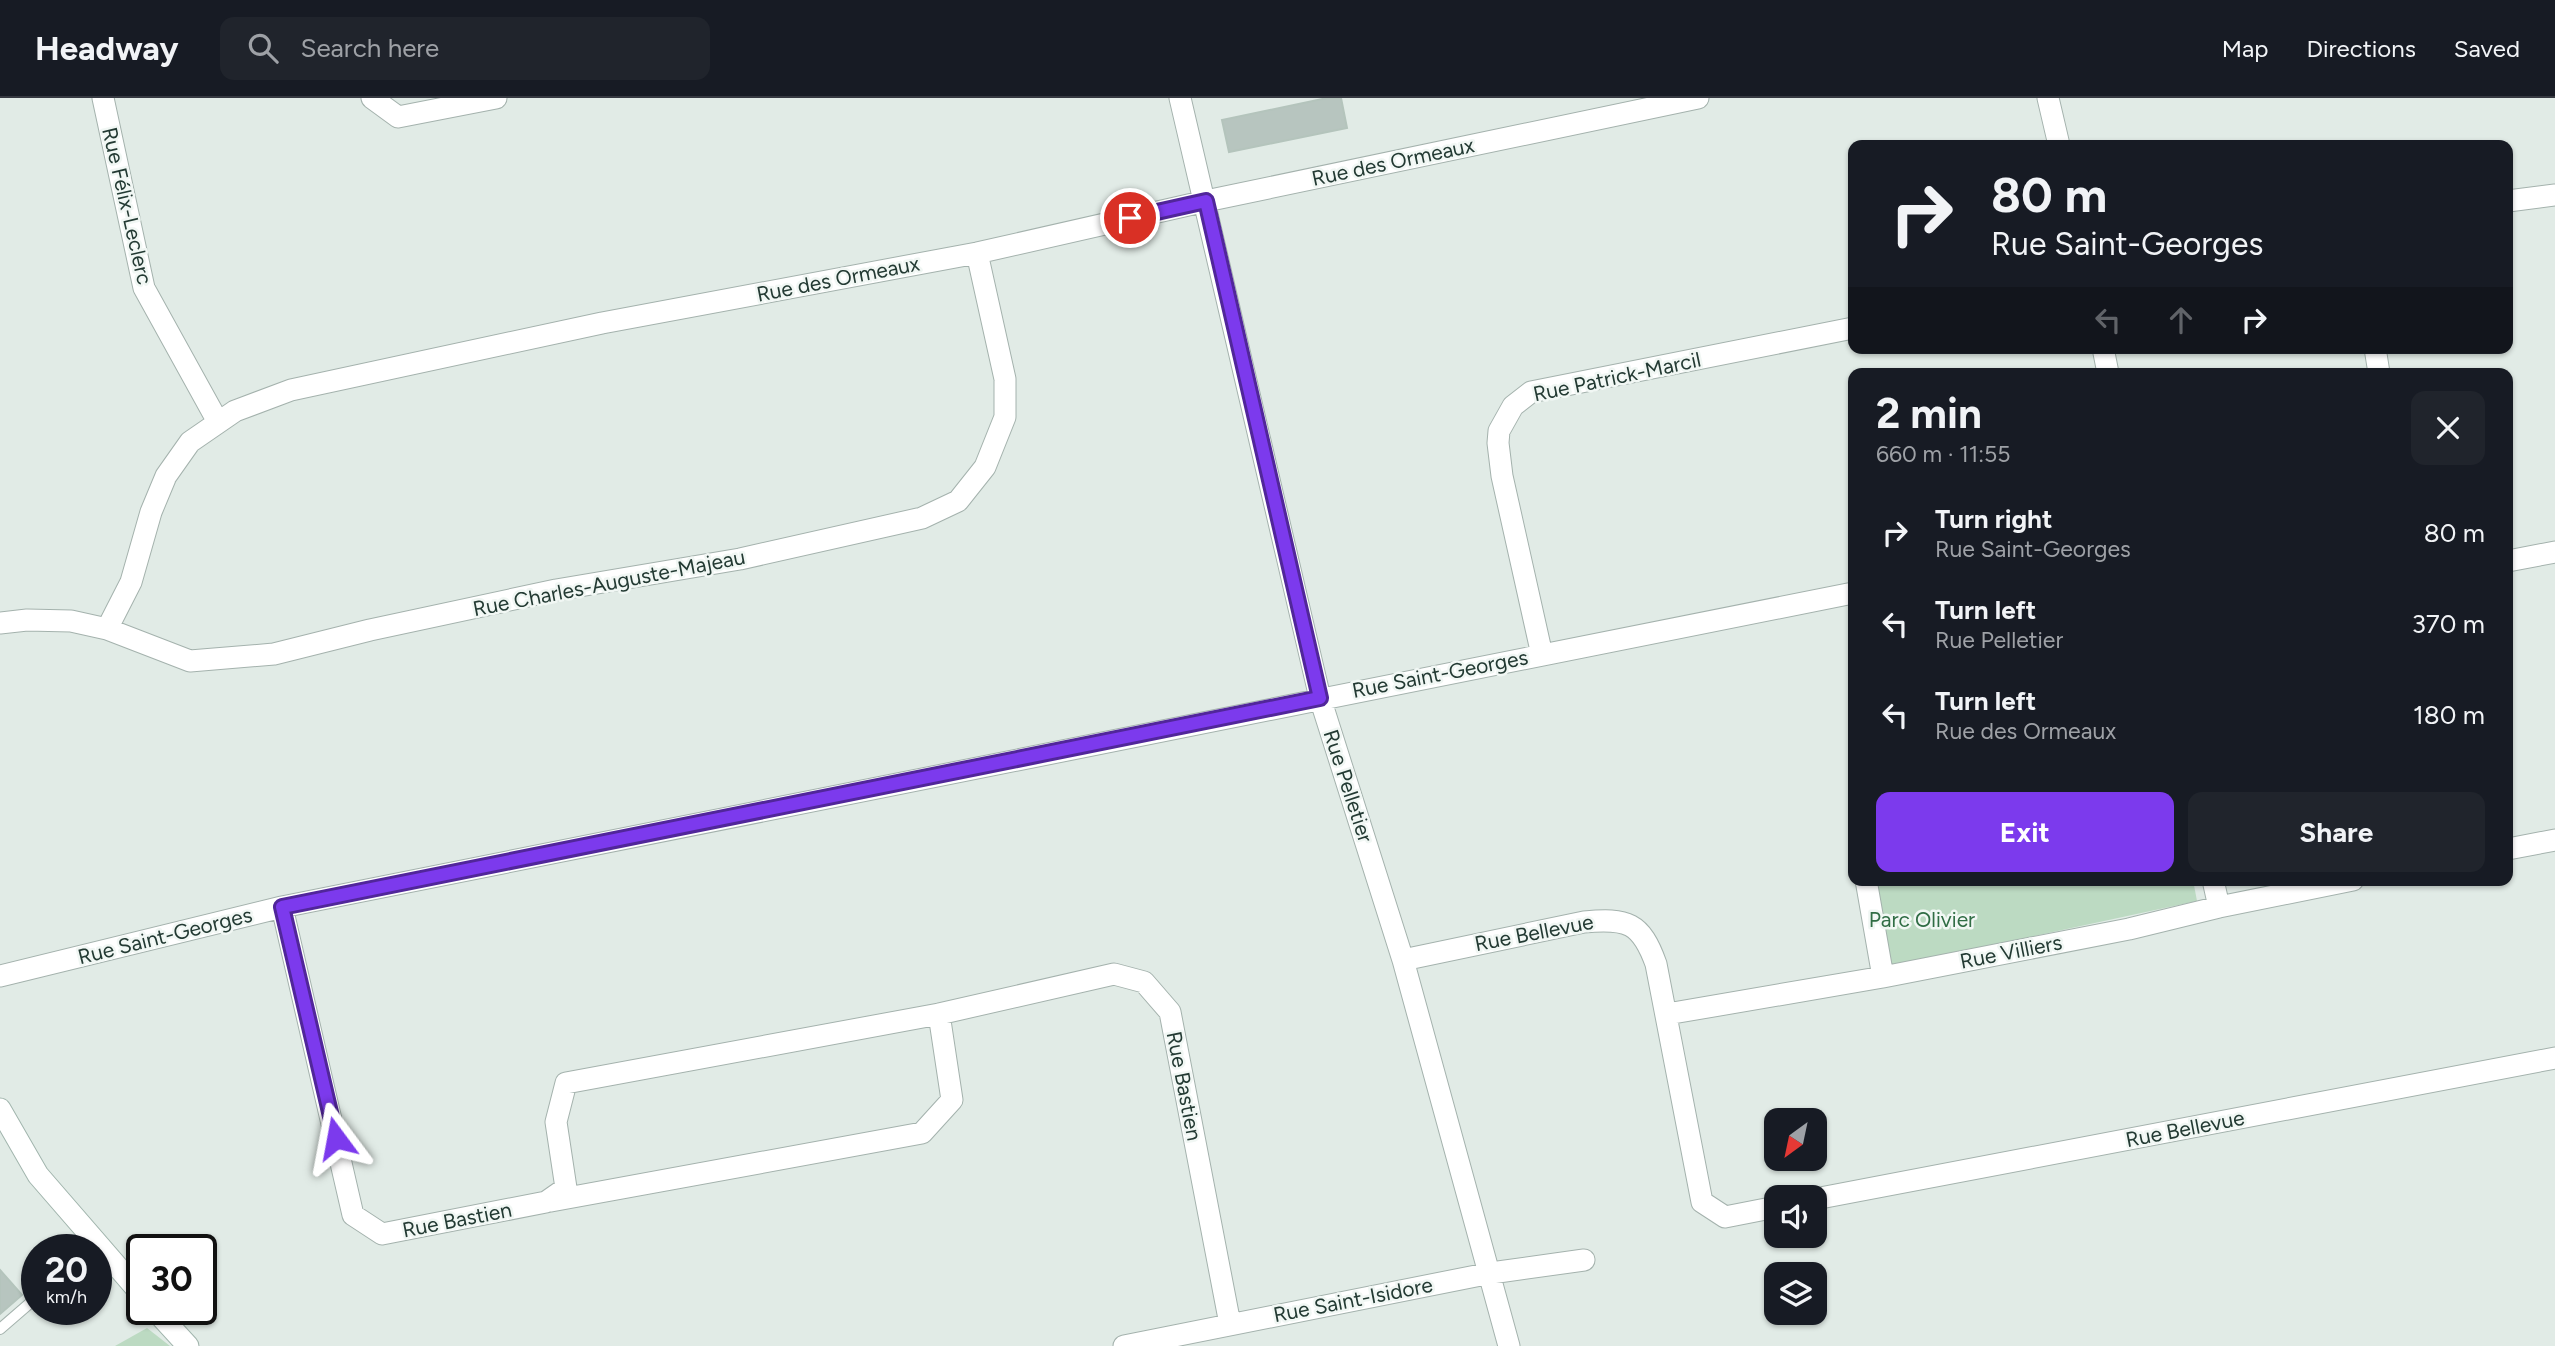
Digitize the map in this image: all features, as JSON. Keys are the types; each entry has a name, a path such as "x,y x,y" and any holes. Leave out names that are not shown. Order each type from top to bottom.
{"street":[{"name":"Rue Félix-Leclerc","path":"103,98 144,288 218,422"},
{"path":"372,98 398,117 496,98"},
{"name":"Rue Pelletier","path":"1181,98 1320,698 1403,960 1509,1346"},
{"name":"Rue des Ormeaux","path":"107,629 131,582 151,512 166,476 190,442 234,411 291,390 602,323 977,253 1206,201 1698,98"},
{"path":"2048,98 2058,140"},
{"path":"2513,200 2555,195"},
{"name":"Rue Charles-Auguste-Majeau","path":"0,623 27,620 71,621 107,629 190,661 274,654 370,630 556,590 740,559 922,518 958,501 985,467 1005,417 1005,379 977,253"},
{"name":"Rue Patrick-Marcil","path":"1542,654 1502,476 1498,443 1499,431 1513,405 1531,393 1848,329"},
{"path":"2513,560 2555,552"},
{"name":"Rue Saint-Georges","path":"0,976 282,907 1848,594"},
{"path":"2513,848 2555,840"},
{"path":"1867,886 1883,977"},
{"path":"2214,886 2219,907"},
{"name":"Rue Villiers","path":"1667,1014 1883,977 2129,929 2323,886"},
{"name":"Rue Bastien","path":"282,907 354,1215 383,1234 922,1133 952,1100 939,1014"},
{"name":"Rue Bellevue","path":"1403,960 1584,922 1609,919 1624,922 1639,930 1649,943 1667,1014 1702,1202 1725,1217 1764,1209"},
{"name":"Rue Bastien","path":"546,1202 566,1188 556,1122 566,1083 939,1014 1114,974 1144,982 1170,1012 1230,1324"},
{"name":"Rue Bellevue","path":"1827,1197 2555,1058"},
{"path":"0,1108 38,1175 84,1234"},
{"name":"Rue Saint-Isidore","path":"1124,1346 1491,1273 1584,1260"},
{"path":"112,1265 126,1279"},
{"path":"169,1325 188,1346"}],"lane":[{"path":"0,1329 21,1311"}],"green space":[{"name":"Parc Olivier","path":"1873,886 2194,886 2197,901 1891,967"},
{"path":"147,1328 170,1346 115,1346"}],"building":[{"path":"1327,98 1341,98 1347,128 1229,152 1222,120"},
{"path":"0,1270 21,1296 0,1314"}],"route":[{"path":"336,1138 282,907 1320,698 1206,201 1130,218"}]}
